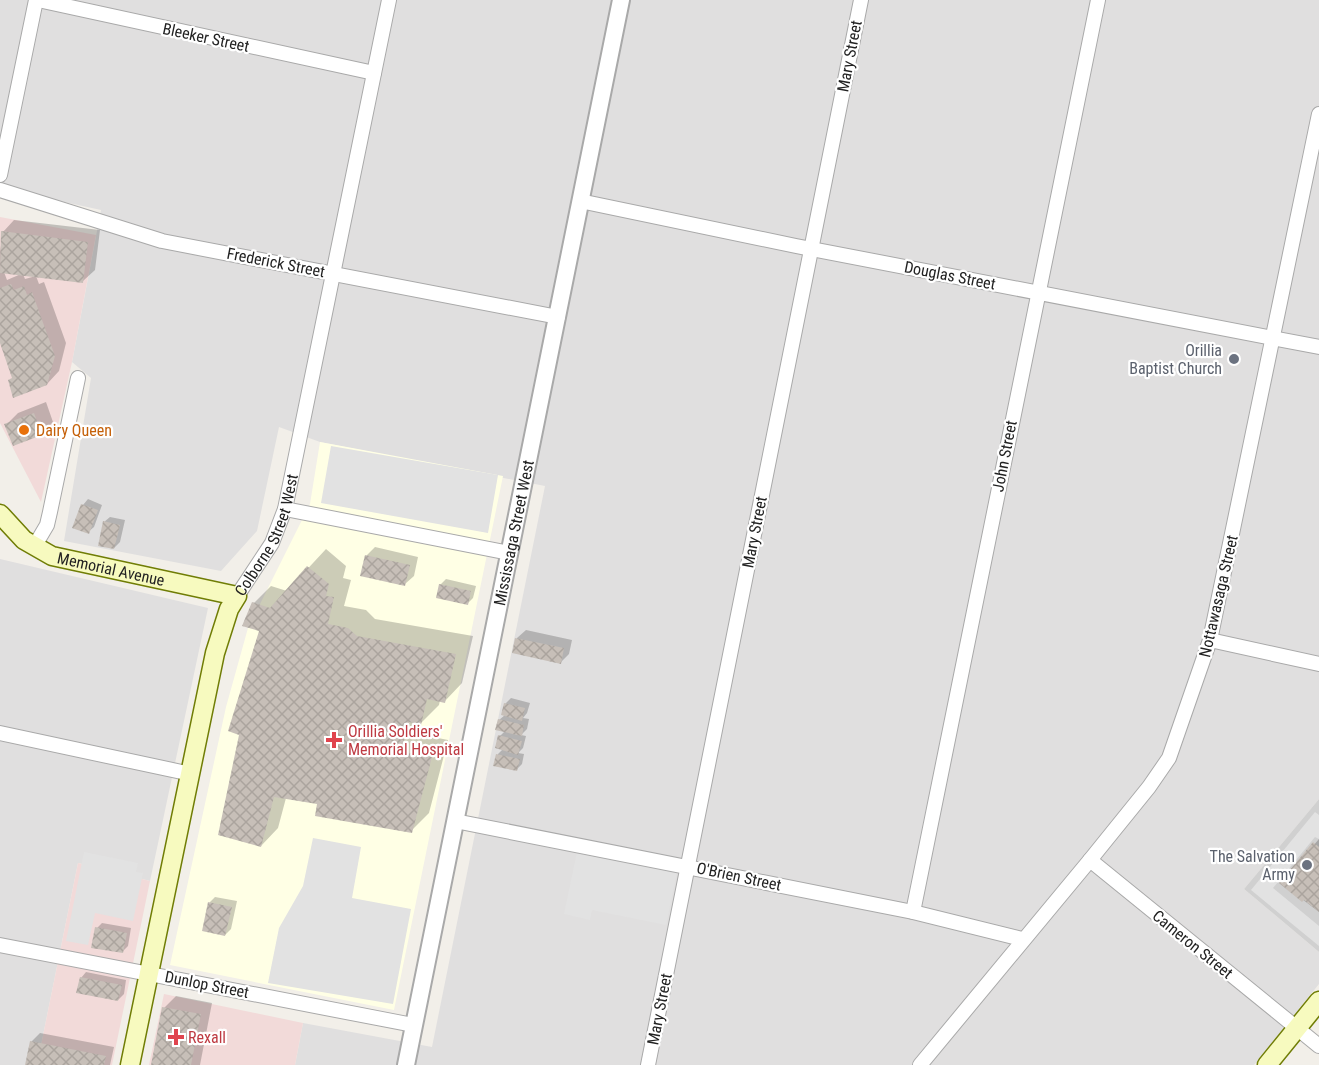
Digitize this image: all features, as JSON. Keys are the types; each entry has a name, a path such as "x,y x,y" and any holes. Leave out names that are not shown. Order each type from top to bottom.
{"main road":[{"name":"Memorial Avenue","path":"0,515 14,531 34,547 52,556 237,596"},
{"name":"Colborne Street West","path":"130,1065 215,653 229,609 237,596"},
{"path":"1267,1065 1319,1001"}],"street":[{"name":"Bleeker Street","path":"37,0 374,73"},
{"path":"0,175 37,0"},
{"name":"Colborne Street West","path":"237,596 272,543 285,509 389,0"},
{"name":"Mississaga Street West","path":"406,1065 621,0"},
{"name":"Mary Street","path":"648,1065 861,0"},
{"name":"John Street","path":"913,912 1037,291 1098,0"},
{"name":"Nottawasaga Street","path":"920,1065 1022,939 1090,860 1149,787 1169,758 1210,640 1319,114"},
{"name":"Frederick Street","path":"0,190 162,241 558,317"},
{"name":"Douglas Street","path":"580,201 810,248 1319,346"},
{"path":"34,547 47,525 78,378"},
{"path":"285,509 509,553"},
{"path":"1210,640 1319,664"},
{"path":"0,733 191,774"},
{"name":"O'Brien Street","path":"454,821 913,912 1022,939"},
{"name":"Cameron Street","path":"1090,860 1319,1046"},
{"name":"Dunlop Street","path":"0,945 413,1025"}],"shaded area":[{"path":"0,0 1319,0 1319,799 1244,889 1319,952 1319,984 1254,1065 295,1065 303,1023 432,1047 545,486 320,442 279,427 257,531 221,571 64,541 91,378 72,362 101,210 0,188"},
{"path":"0,217 96,235 72,362 41,502 0,423"},
{"name":"Orillia Soldiers' Memorial Hospital","path":"320,442 503,476 394,1010 170,965 226,707 248,628 310,504"},
{"path":"331,446 498,475 488,533 321,503"},
{"path":"0,559 208,608 150,881 78,863 37,1065 0,1065"},
{"path":"1319,799 1319,952 1244,889"},
{"path":"1315,812 1319,815 1319,839 1315,837 1273,888 1319,926 1319,946 1251,890"},
{"path":"313,838 361,847 352,898 411,909 393,1004 268,983 279,928 303,886"},
{"path":"84,852 138,863 136,872 143,873 133,921 95,913 88,945 66,941"},
{"path":"577,852 677,872 666,925 592,910 590,920 564,914"},
{"path":"78,863 150,881 112,1065 37,1065"},
{"path":"164,994 303,1023 295,1065 149,1065"}],"building":[{"path":"1,231 88,242 83,283 0,273"},
{"path":"11,284 14,290 24,286 27,295 32,292 55,356 47,385 13,398 8,380 12,378 0,343 0,288"},
{"path":"34,413 42,435 13,446 4,424"},
{"path":"81,504 98,510 89,534 72,528"},
{"path":"103,521 120,525 114,549 98,546"},
{"path":"365,555 410,565 405,586 360,576"},
{"path":"307,566 329,584 326,596 334,597 328,624 348,628 357,636 456,654 445,703 427,699 421,725 409,722 401,751 432,757 412,833 315,816 317,804 274,797 261,847 218,835 239,735 228,731 259,631 242,626 252,602 270,608"},
{"path":"439,584 471,591 468,605 436,598"},
{"path":"515,638 564,648 561,664 512,653"},
{"path":"504,703 525,708 522,721 501,715"},
{"path":"498,719 524,725 522,736 495,730"},
{"path":"498,735 522,741 518,755 495,748"},
{"path":"496,754 520,759 517,771 493,766"},
{"name":"The Salvation Army","path":"1313,842 1319,847 1319,912 1304,900 1302,902 1279,883"},
{"path":"208,902 232,907 225,936 202,931"},
{"path":"95,927 127,933 123,953 91,948"},
{"path":"80,977 122,985 118,1001 76,993"},
{"path":"162,1007 201,1014 191,1065 151,1065"},
{"path":"30,1041 106,1056 104,1065 25,1065"}],"place":[{"name":"Orillia Baptist Church","path":"1234,359"},
{"name":"Dairy Queen","path":"24,430"},
{"name":"Orillia Soldiers' Memorial Hospital","path":"334,740"},
{"name":"The Salvation Army","path":"1307,865"},
{"name":"Rexall","path":"176,1037"}]}
